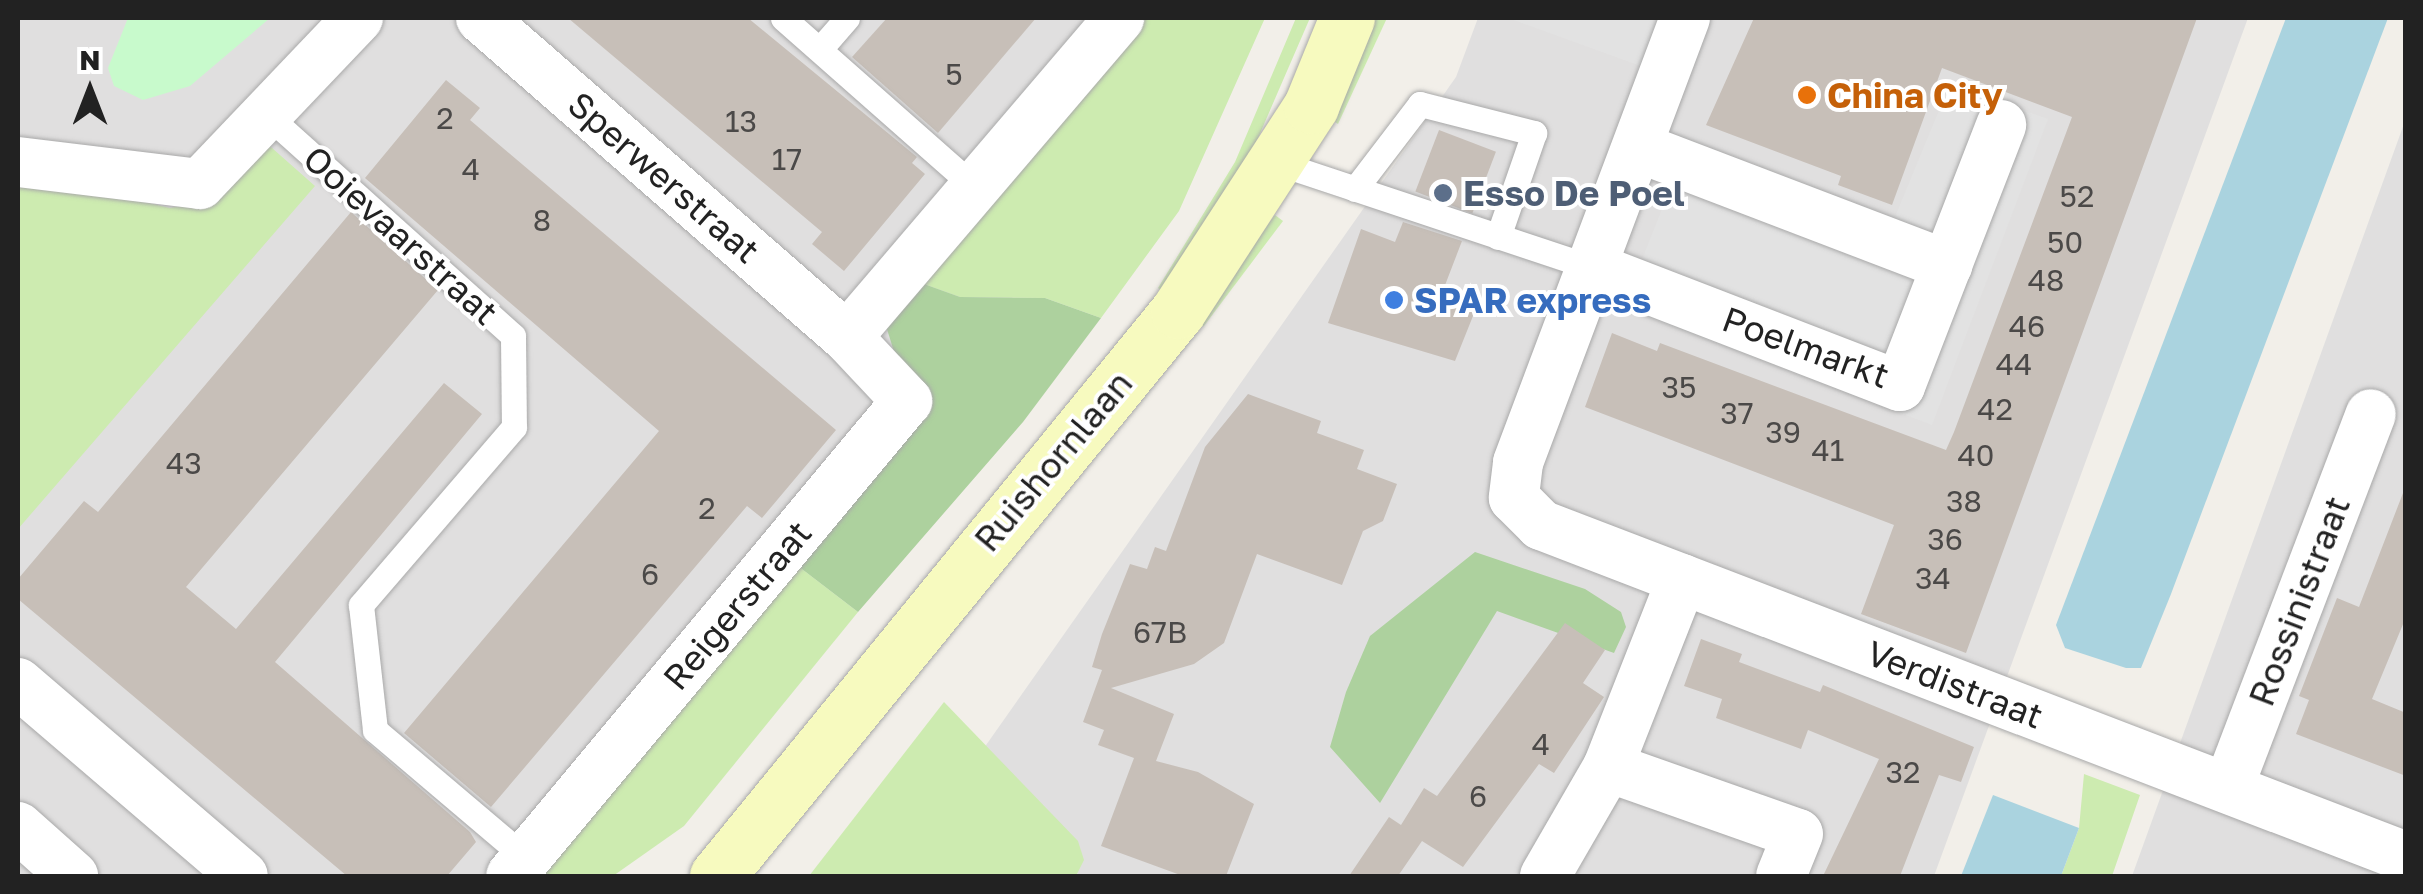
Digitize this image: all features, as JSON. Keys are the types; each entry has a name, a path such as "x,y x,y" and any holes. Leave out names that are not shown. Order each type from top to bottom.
{"main road":[{"name":"Ruishornlaan","path":"717,876 1178,311 1278,163 1346,18"}],"street":[{"path":"18,162 200,184 358,18"},
{"name":"Sperwerstraat","path":"480,18 847,337"},
{"path":"847,337 1119,18"},
{"path":"1594,268 1685,18"},
{"name":"Poelmarkt","path":"1594,268 1900,386 2001,125"},
{"path":"1640,148 1947,265"},
{"name":"Verdistraat","path":"1594,268 1518,463 1514,498 1541,525 2406,857"},
{"name":"Reigerstraat","path":"519,868 907,401 847,337"},
{"name":"Rossinistraat","path":"2228,788 2370,414"},
{"path":"1544,876 1608,768 1682,580"},
{"path":"18,683 242,876"},
{"path":"1608,768 1798,834 1781,876"},
{"path":"18,828 73,876"}],"lane":[{"path":"783,18 975,187"},
{"path":"820,49 847,18"},
{"path":"1355,188 1420,104 1534,132 1498,236"},
{"name":"Ooievaarstraat","path":"268,116 514,336 514,428 361,605 375,730 519,868"},
{"path":"1278,163 1594,268"}],"shaded area":[{"path":"18,18 1240,18 908,425 566,876 18,876"},
{"path":"1478,18 2248,18 1934,876 1082,876 946,802 1456,77"},
{"path":"1508,18 1662,18 1643,67"},
{"path":"1950,84 2048,119 1932,425 1623,308 1680,163 1885,241"},
{"path":"2405,121 2405,876 2132,876"}],"green space":[{"path":"128,18 270,18 190,86 143,100 114,86 108,68"},
{"path":"1131,18 1265,18 1179,211 1101,318 1045,298 960,297 910,279"},
{"path":"1296,18 1310,18 1245,168 1166,295 1158,288 1235,162"},
{"path":"1376,18 1387,18 1338,124 1332,120"},
{"path":"263,140 315,186 18,529 18,171 170,208 204,201"},
{"path":"1275,215 1283,221 1204,326 1196,320"},
{"path":"910,279 960,297 1045,298 1101,318 1023,422 858,612 794,563 896,358 886,326"},
{"path":"1475,552 1585,589 1621,612 1626,627 1614,653 1497,611 1380,803 1330,747 1346,692 1370,636"},
{"path":"794,563 858,612 684,826 613,876 532,876"},
{"path":"944,702 1078,841 1084,860 1076,876 809,876"},
{"path":"2084,774 2140,795 2112,876 2061,876 2079,828"}],"water":[{"path":"2286,18 2388,18 2171,594 2141,668 2126,668 2065,648 2056,625"},
{"path":"1993,795 2079,828 2061,876 1961,876"}],"building":[{"path":"568,18 748,18 917,157 912,163 925,174 844,271 812,244 822,232"},
{"path":"887,18 1036,18 938,133 852,57"},
{"path":"1754,18 2197,18 1966,653 1861,614 1894,525 1585,407 1612,333 1657,351 1660,343 1946,450 1954,432 2072,117 1942,68 1892,205 1838,185 1841,176 1706,125"},
{"path":"446,80 480,108 470,120 836,430 762,518 747,506 491,807 404,733 659,431 365,178"},
{"path":"1439,130 1496,152 1472,213 1415,192"},
{"path":"351,212 438,290 186,587 236,629 444,383 482,414 275,662 470,832 476,842 447,876 347,876 18,599 18,579 84,501 98,512"},
{"path":"1403,222 1462,241 1442,293 1477,306 1455,361 1328,323 1361,229 1395,242"},
{"path":"1248,394 1321,421 1317,433 1364,450 1357,469 1397,484 1383,521 1363,531 1342,585 1257,554 1224,643 1194,664 1111,688 1174,714 1156,761 1198,772 1254,804 1226,876 1183,876 1101,846 1134,758 1098,745 1104,730 1083,722 1102,670 1092,667 1130,564 1147,569 1155,547 1166,551 1205,447"},
{"path":"2403,493 2406,617 2372,699 2406,713 2406,776 2296,734 2309,700 2299,696 2337,598 2359,607"},
{"path":"1565,623 1605,650 1583,683 1604,697 1554,773 1539,764 1463,867 1422,841 1398,876 1349,876 1389,817 1401,825 1424,788 1437,796"},
{"path":"1701,639 1742,654 1739,662 1820,692 1823,685 1974,747 1961,782 1939,775 1900,876 1823,876 1879,759 1808,730 1801,749 1716,718 1722,699 1684,686"}],"place":[{"name":"China City","path":"1807,95"},
{"name":"Esso De Poel","path":"1443,193"},
{"name":"SPAR express","path":"1394,300"}]}
